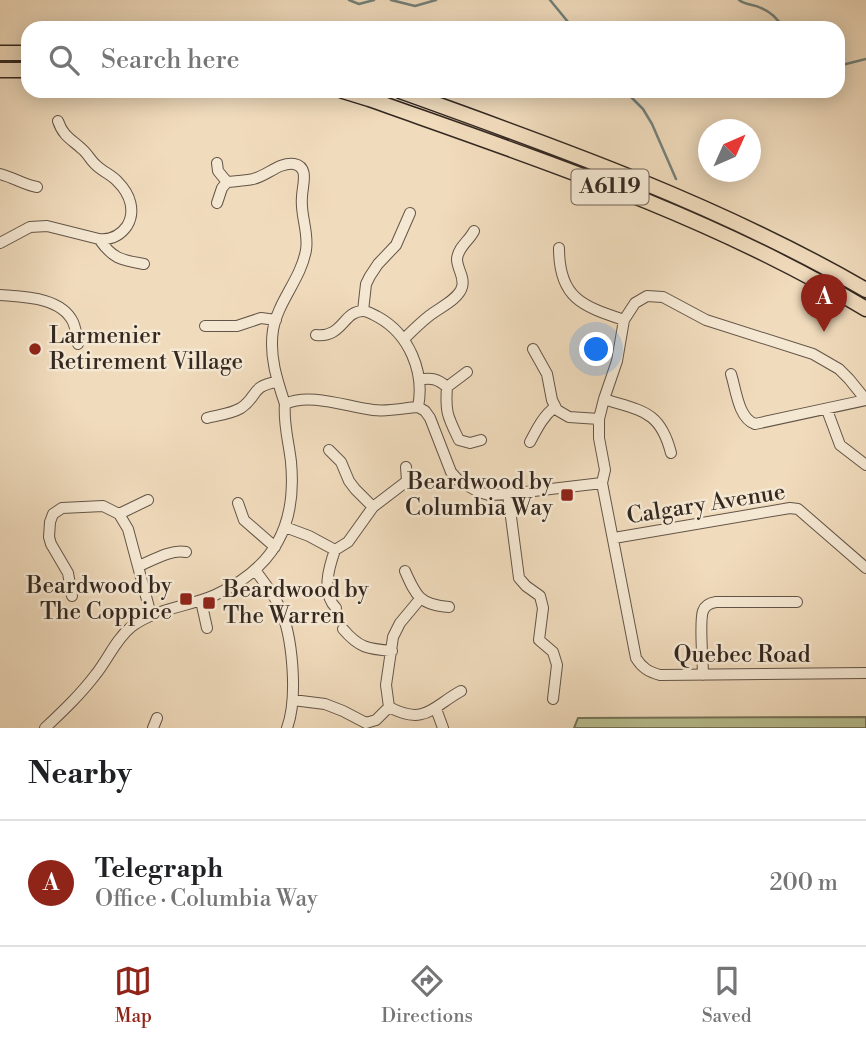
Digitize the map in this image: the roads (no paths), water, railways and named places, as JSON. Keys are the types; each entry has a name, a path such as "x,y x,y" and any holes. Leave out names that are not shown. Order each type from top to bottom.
{"highway":[{"path":"0,53 21,53"},
{"path":"0,70 21,70"},
{"name":"A6119","path":"366,98 633,197 734,240 866,309"},
{"name":"A6119","path":"419,98 633,178 788,247 866,289"},
{"path":"734,240 741,225"}],"street":[{"path":"0,243 30,227 47,226 107,240 124,231 129,222 132,209 128,197 117,181 96,165 83,149 68,139 58,121"},
{"path":"217,163 218,171 226,182"},
{"path":"45,728 86,687 125,633 151,615 201,601 230,587 266,560 285,527 291,499 291,465 285,404 277,382 272,345 276,320 306,250 301,199 304,174 296,165 286,165 251,179 226,182 217,203"},
{"path":"0,174 37,187"},
{"path":"363,311 366,284 378,264 396,245 411,213"},
{"path":"404,339 459,292 463,278 457,260 460,248 474,231"},
{"path":"99,239 121,260 144,264"},
{"path":"559,248 562,277 573,295 589,308 624,320"},
{"path":"0,295 45,300 58,306 72,320 78,344"},
{"path":"533,349 547,374 555,407 569,418 598,419 617,360 624,320 640,299 653,295 663,297 706,320 823,359 839,369 866,400 755,424 749,422 744,415 732,374"},
{"path":"316,335 334,332 354,313 363,311 384,320 404,339 412,356 419,380 418,407"},
{"path":"205,326 237,326 261,318 276,320"},
{"path":"447,387 467,372"},
{"path":"419,380 439,380 447,387"},
{"path":"207,418 236,411 265,384 277,382"},
{"path":"447,387 447,415 459,440 470,443 481,440"},
{"path":"604,399 646,412 654,418 667,438 671,453"},
{"path":"285,404 293,400 332,402 374,411 418,407 430,418 452,472 459,481 489,495 602,483"},
{"path":"530,442 547,412 555,407"},
{"path":"827,410 840,445 866,465"},
{"name":"Quebec Road","path":"598,419 605,470 602,483 639,664 660,675 866,673"},
{"path":"329,450 341,462 355,489 373,507"},
{"path":"406,467 407,481"},
{"path":"335,608 328,598 327,589 335,550 348,542 373,507 407,481"},
{"path":"407,481 419,484"},
{"path":"508,494 519,578 540,596 543,608 539,640 553,652 557,665 553,699"},
{"path":"119,514 148,500"},
{"path":"238,503 244,520 275,548"},
{"path":"72,596 68,573 48,537 50,522 53,514 62,508 103,506 119,514 128,529 151,615"},
{"name":"Calgary Avenue","path":"614,538 790,508 798,509 866,568"},
{"path":"285,527 335,550"},
{"path":"139,566 172,552 186,552"},
{"path":"255,570 279,605 285,621 292,656 293,700 287,728"},
{"path":"405,571 420,599 426,603 449,607"},
{"path":"389,707 386,685 393,637 400,623 420,599"},
{"path":"201,601 207,628"},
{"path":"703,675 701,621 702,611 709,604 797,602"},
{"path":"343,629 362,647 392,651"},
{"path":"389,707 400,713 419,716 436,709 446,699 461,691"},
{"path":"293,700 325,704 366,725 376,720 389,707"},
{"path":"436,709 443,728"}],"waterway":[{"path":"349,0 359,4 374,0"},
{"path":"391,0 415,6 436,0"},
{"path":"550,0 567,21"},
{"path":"739,0 768,12 778,21"},
{"path":"845,64 866,59"},
{"path":"632,98 652,124 676,179"}],"place":[{"name":"Telegraph","path":"824,332"},
{"name":"Larmenier Retirement Village","path":"35,349"},
{"name":"Beardwood by Columbia Way","path":"567,495"},
{"name":"Beardwood by The Coppice","path":"186,599"},
{"name":"Beardwood by The Warren","path":"209,603"}]}
